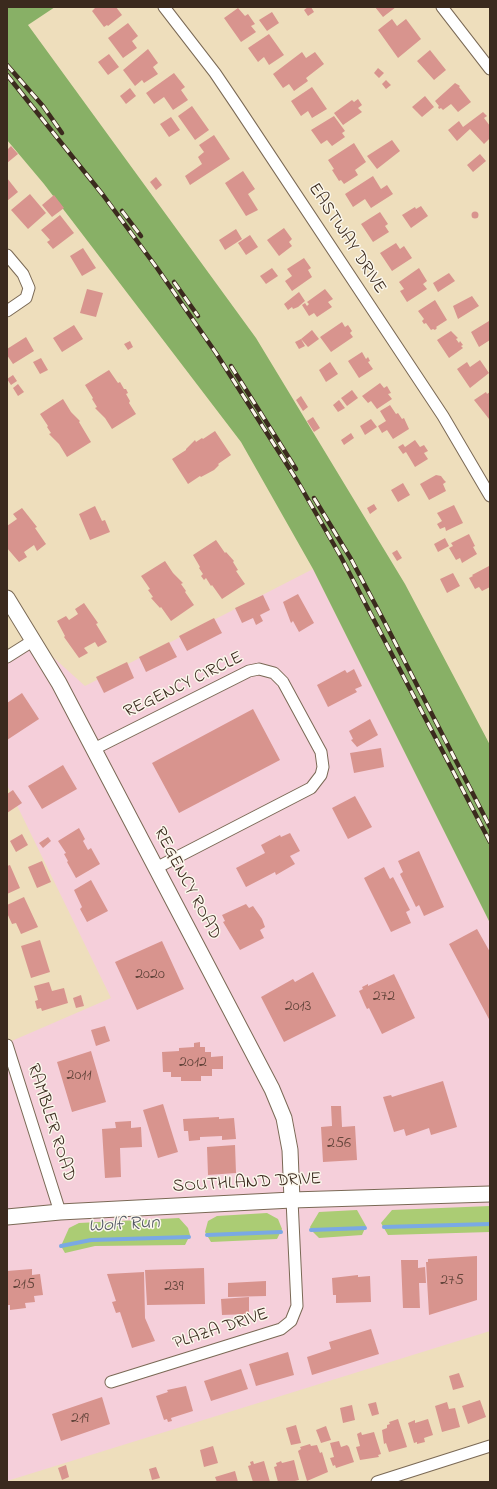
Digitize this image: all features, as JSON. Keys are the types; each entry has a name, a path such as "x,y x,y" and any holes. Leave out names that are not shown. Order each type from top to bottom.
{"street":[{"name":"EASTWAY DRIVE","path":"164,7 215,73 243,113 443,416 490,496"},
{"path":"442,7 490,69"},
{"path":"7,255 23,274 29,288 26,298 7,311"},
{"name":"REGENCY ROAD","path":"7,598 60,683 280,1105 290,1150 292,1200"},
{"path":"7,657 34,640"},
{"name":"REGENCY CIRCLE","path":"94,749 248,671 259,669 274,673 284,682 320,752 323,767 321,775 312,788 156,868"},
{"name":"RAMBLER ROAD","path":"7,1045 60,1212"},
{"name":"SOUTHLAND DRIVE","path":"7,1217 60,1212 292,1200 490,1194"},
{"name":"PLAZA DRIVE","path":"111,1382 281,1329 291,1321 297,1306 292,1200"},
{"path":"377,1482 490,1446"}],"shaded area":[{"path":"313,569 490,923 490,1331 7,1481 7,1043 111,998 7,785 7,657 34,640 85,686"}],"green space":[{"path":"7,7 55,7 28,25 256,338 405,584 490,745 490,923 313,569 241,442 44,184 7,140"},
{"path":"490,1206 490,1232 388,1235 381,1223 392,1210"},
{"path":"357,1210 366,1226 362,1235 319,1238 311,1230 310,1227 319,1212"},
{"path":"267,1213 278,1219 282,1229 277,1239 211,1242 205,1232 208,1221 217,1216"},
{"path":"179,1218 188,1228 190,1235 185,1245 95,1246 65,1253 61,1246 69,1228 79,1223"}],"building":[{"path":"94,7 116,7 122,15 108,26 107,25 104,27 92,11 95,8"},
{"path":"311,7 314,12 308,16 304,10"},
{"path":"375,7 396,7 383,17"},
{"path":"238,8 245,16 248,14 255,24 251,26 256,32 241,42 224,18"},
{"path":"272,12 279,23 267,31 259,20"},
{"path":"392,19 397,26 406,19 421,39 398,58 378,30"},
{"path":"128,23 138,36 132,41 137,48 123,58 108,38"},
{"path":"269,34 284,55 269,65 264,57 258,62 248,48"},
{"path":"148,49 158,63 153,67 158,74 144,83 142,80 135,86 123,70"},
{"path":"430,50 446,70 434,80 417,61"},
{"path":"302,52 306,58 315,52 324,64 306,78 308,81 294,91 289,84 283,88 273,74"},
{"path":"109,54 119,67 108,75 98,62"},
{"path":"378,68 384,73 379,78 374,73"},
{"path":"174,73 185,87 181,90 188,100 173,110 164,97 154,104 146,93"},
{"path":"386,80 391,85 386,89 382,84"},
{"path":"455,83 460,86 459,87 471,102 458,112 451,104 443,110 441,108 439,109 439,106 435,101"},
{"path":"312,87 327,109 312,118 308,111 301,116 291,101"},
{"path":"130,88 136,96 126,104 120,96"},
{"path":"425,96 434,107 422,117 412,107"},
{"path":"358,99 362,105 358,108 362,112 343,125 334,113 352,100 354,102"},
{"path":"192,106 209,130 195,140 178,116"},
{"path":"483,112 487,116 484,118 490,126 490,138 484,144 470,129 457,141 448,130 459,121 463,127"},
{"path":"334,116 345,131 342,133 345,137 332,146 327,140 321,144 311,130"},
{"path":"171,117 180,130 169,137 160,124"},
{"path":"214,135 230,159 190,185 185,176 202,164 198,157 204,152 199,145"},
{"path":"392,140 400,151 377,169 367,156"},
{"path":"354,143 366,162 355,170 358,175 344,184 341,180 339,181 328,160"},
{"path":"11,146 18,154 7,163 7,150"},
{"path":"480,154 486,161 473,172 467,165"},
{"path":"243,171 255,189 248,194 258,210 246,216 225,183"},
{"path":"373,176 381,189 387,185 393,194 371,208 365,199 353,207 345,194"},
{"path":"156,177 162,185 156,190 150,182"},
{"path":"7,178 18,192 7,201"},
{"path":"30,194 46,213 28,229 11,210"},
{"path":"54,195 64,208 52,217 42,205"},
{"path":"421,206 428,216 411,228 402,215 415,207 416,209"},
{"path":"475,211 478,212 478,218 475,219 472,218 471,215 472,212"},
{"path":"380,212 388,224 385,226 389,232 373,242 361,224"},
{"path":"60,215 74,233 53,249 47,242 50,240 41,230"},
{"path":"284,228 292,239 289,242 292,246 279,256 267,240"},
{"path":"236,229 242,239 225,250 219,240"},
{"path":"250,235 258,247 246,255 238,243"},
{"path":"396,243 400,249 404,246 412,258 392,271 380,253"},
{"path":"83,248 96,268 82,276 70,256"},
{"path":"304,258 311,268 308,270 312,277 292,291 285,281 292,276 287,269"},
{"path":"272,268 278,276 266,284 260,276"},
{"path":"419,268 427,281 423,284 427,289 407,302 400,291 404,289 399,282"},
{"path":"449,273 455,281 438,292 433,283"},
{"path":"87,289 103,293 96,317 80,313"},
{"path":"325,289 333,299 328,302 332,307 317,317 314,313 309,316 302,305 305,303 307,306 309,304 307,302"},
{"path":"299,292 305,301 298,307 293,309 292,307 288,310 284,304"},
{"path":"472,296 479,306 458,319 453,306"},
{"path":"435,300 447,320 436,327 437,328 435,330 431,330 426,323 424,324 422,321 424,319 418,311"},
{"path":"489,321 490,340 479,347 471,332"},
{"path":"342,322 345,327 348,325 352,331 350,333 353,337 331,352 320,337"},
{"path":"74,325 83,339 62,352 53,338"},
{"path":"312,330 319,339 308,347 301,339"},
{"path":"451,331 458,338 456,339 459,343 460,341 463,345 461,346 463,348 449,358 437,340"},
{"path":"26,337 34,351 13,364 7,355 7,349"},
{"path":"301,339 305,346 299,349 295,342"},
{"path":"130,341 133,347 128,350 124,344"},
{"path":"362,352 366,359 368,357 370,361 368,362 373,369 359,378 348,361"},
{"path":"41,358 48,370 40,374 33,362"},
{"path":"480,360 489,373 470,388 457,369 467,362 470,367"},
{"path":"330,362 338,374 326,382 319,370"},
{"path":"109,370 118,383 120,382 124,389 126,389 128,393 126,394 130,401 129,403 136,414 112,429 105,418 95,408 97,407 85,385"},
{"path":"13,375 17,381 11,385 7,379"},
{"path":"380,383 384,388 387,386 391,393 388,394 392,399 377,409 371,401 368,403 362,396"},
{"path":"18,384 24,392 18,396 13,388"},
{"path":"352,390 358,398 347,406 341,398"},
{"path":"486,392 487,394 490,392 489,419 474,400"},
{"path":"301,396 308,407 303,411 296,400"},
{"path":"63,399 71,412 80,421 79,422 91,442 67,457 59,444 49,434 51,433 47,427 48,426 40,414"},
{"path":"339,400 345,408 338,412 333,405"},
{"path":"390,405 396,414 398,413 402,419 404,418 409,429 393,439 387,430 382,433 378,426 386,421 380,411"},
{"path":"313,417 320,428 314,432 307,421"},
{"path":"371,419 377,427 365,435 360,426"},
{"path":"215,431 231,455 218,464 219,465 214,470 201,477 200,476 188,484 172,459 186,450 195,440 196,442 202,438 203,439"},
{"path":"351,433 354,438 344,445 341,440"},
{"path":"415,440 420,447 424,445 428,451 424,453 428,459 415,467 406,452 403,454 398,447 403,444 405,447"},
{"path":"436,475 441,476 446,482 443,484 446,491 429,500 420,484"},
{"path":"403,483 410,495 398,502 391,490"},
{"path":"374,504 377,509 370,514 367,508"},
{"path":"454,505 463,523 446,531 445,527 440,529 437,524 442,521 437,513"},
{"path":"95,506 102,521 105,520 110,532 90,540 79,514"},
{"path":"22,508 37,527 35,528 46,544 37,551 34,545 24,552 27,557 19,562 7,548 7,526 17,519 13,514"},
{"path":"469,534 477,554 462,563 460,558 456,560 449,548 453,546 451,543"},
{"path":"445,538 449,546 438,552 434,544"},
{"path":"216,540 225,553 226,552 234,561 233,562 238,570 236,571 245,584 222,599 206,578 204,580 201,576 203,574 193,555"},
{"path":"397,550 402,558 397,561 392,553"},
{"path":"165,561 173,573 183,583 181,584 186,591 185,592 194,605 171,621 161,607 160,608 151,598 153,597 148,590 150,589 141,576"},
{"path":"489,566 490,587 482,591 479,587 475,589 469,578"},
{"path":"453,573 460,586 447,593 440,579"},
{"path":"298,594 314,623 299,632 293,621 291,623 283,602"},
{"path":"263,595 270,610 260,615 263,621 256,625 253,618 242,623 235,608"},
{"path":"84,603 98,623 96,624 107,642 98,647 95,642 84,648 88,653 79,658 64,637 65,636 57,621 66,616 69,620 78,614 75,609"},
{"path":"214,618 222,633 187,651 179,636"},
{"path":"169,642 177,657 146,672 139,657"},
{"path":"127,662 134,678 104,693 96,677"},
{"path":"354,669 362,686 355,689 357,692 328,707 317,685 345,670 347,673"},
{"path":"22,693 39,719 7,740 7,703"},
{"path":"253,709 280,760 179,813 152,763"},
{"path":"370,719 378,735 357,747 351,740 353,739 349,731"},
{"path":"381,748 384,767 354,773 350,753"},
{"path":"63,765 77,789 42,809 28,786"},
{"path":"13,790 22,803 7,813 7,794"},
{"path":"355,796 372,827 348,839 332,808"},
{"path":"79,828 85,839 83,841 88,850 91,848 100,864 76,878 67,862 68,861 64,854 66,853 58,841"},
{"path":"290,833 300,851 290,856 295,864 276,875 275,872 246,887 236,868 265,853 261,845 280,835 281,837"},
{"path":"22,834 28,845 16,852 10,841"},
{"path":"48,837 51,841 43,848 39,843"},
{"path":"419,851 444,907 424,916 419,905 416,907 400,874 403,872 398,861"},
{"path":"42,861 51,882 37,888 28,867"},
{"path":"10,865 20,888 7,894 7,866"},
{"path":"384,867 390,879 393,877 410,910 406,912 411,923 391,932 364,878"},
{"path":"91,880 108,911 87,922 80,909 82,907 74,890"},
{"path":"24,897 38,927 21,934 16,923 12,924 7,913 7,905"},
{"path":"246,904 249,908 253,906 262,919 265,927 260,930 264,938 240,950 223,922 225,921 222,915"},
{"path":"477,929 490,952 490,1021 449,944"},
{"path":"40,940 50,972 31,978 21,946"},
{"path":"162,941 184,989 137,1010 115,962"},
{"path":"313,972 336,1016 284,1042 261,997 293,979 295,982"},
{"path":"394,974 415,1018 382,1034 369,1008 367,1009 359,991 363,989 362,987 368,984 368,986"},
{"path":"49,982 52,991 64,988 68,1003 42,1011 41,1008 37,1009 35,1001 38,1000 34,986"},
{"path":"81,995 84,1006 76,1008 73,998"},
{"path":"105,1026 110,1041 96,1046 91,1030"},
{"path":"200,1042 200,1047 205,1047 205,1052 211,1052 211,1057 223,1056 223,1069 212,1069 212,1076 201,1076 201,1081 181,1081 181,1077 171,1077 171,1072 163,1072 162,1052 179,1051 179,1048 194,1047 194,1043"},
{"path":"91,1051 106,1102 72,1112 57,1062"},
{"path":"443,1081 457,1127 431,1135 429,1128 406,1136 404,1129 394,1132 383,1097 391,1095 392,1097"},
{"path":"163,1104 178,1152 158,1158 143,1110"},
{"path":"331,1106 341,1106 342,1127 355,1126 357,1160 323,1162 321,1127 332,1126"},
{"path":"219,1117 219,1119 234,1118 236,1139 222,1140 222,1136 200,1137 200,1140 189,1141 188,1131 184,1131 183,1119"},
{"path":"131,1121 131,1128 141,1127 142,1147 120,1148 121,1177 105,1178 102,1129 116,1128 115,1122"},
{"path":"235,1145 236,1173 208,1175 207,1147"},
{"path":"477,1256 477,1300 429,1315 426,1262 428,1262 428,1259"},
{"path":"401,1260 418,1260 418,1268 425,1267 426,1283 419,1283 420,1308 403,1308"},
{"path":"204,1268 205,1304 147,1305 145,1270"},
{"path":"32,1269 32,1275 40,1274 43,1295 34,1296 35,1302 25,1303 26,1308 10,1310 10,1305 7,1305 7,1271"},
{"path":"144,1272 145,1318 155,1341 132,1348 120,1312 116,1313 112,1302 116,1301 107,1274"},
{"path":"358,1275 358,1277 370,1276 371,1302 336,1303 336,1295 333,1295 332,1278"},
{"path":"266,1281 266,1296 228,1297 228,1283"},
{"path":"249,1297 249,1314 222,1315 221,1299"},
{"path":"371,1329 379,1354 312,1375 307,1357 331,1349 329,1342"},
{"path":"288,1352 294,1375 256,1386 249,1364"},
{"path":"241,1369 248,1389 211,1401 204,1381"},
{"path":"459,1373 464,1387 453,1390 449,1376"},
{"path":"186,1386 193,1411 171,1418 172,1421 168,1422 167,1419 164,1420 156,1396 168,1392 167,1390"},
{"path":"102,1397 110,1424 61,1441 52,1414"},
{"path":"480,1400 486,1417 468,1424 462,1406"},
{"path":"376,1402 379,1414 372,1416 368,1404"},
{"path":"447,1402 449,1409 455,1408 460,1427 442,1432 435,1406"},
{"path":"352,1405 355,1420 343,1423 340,1408"},
{"path":"398,1419 407,1447 389,1452 386,1443 384,1444 382,1430 387,1428 387,1425 390,1424 389,1422"},
{"path":"428,1419 433,1435 424,1438 425,1442 417,1444 417,1442 414,1443 408,1423 415,1420 415,1423"},
{"path":"296,1425 301,1443 291,1445 286,1428"},
{"path":"326,1426 331,1440 321,1443 316,1430"},
{"path":"361,1432 362,1435 374,1432 381,1454 378,1455 379,1457 360,1460 356,1447 360,1446 357,1434"},
{"path":"339,1441 341,1447 347,1445 349,1447 354,1462 336,1468 335,1465 333,1466 330,1458 334,1457 330,1443"},
{"path":"310,1444 311,1446 317,1445 320,1453 322,1452 328,1472 307,1481 298,1451 301,1449 300,1447"},
{"path":"213,1446 218,1463 204,1467 200,1450"},
{"path":"294,1460 299,1480 291,1482 278,1482 274,1467 277,1466 276,1463"},
{"path":"253,1461 254,1464 264,1461 270,1482 253,1482 248,1466 251,1465 250,1462"},
{"path":"66,1465 69,1477 62,1480 58,1468"},
{"path":"156,1467 160,1478 152,1480 149,1469"},
{"path":"235,1471 238,1482 217,1482 215,1477"}],"waterway":[{"name":"Wolf Run","path":"384,1227 490,1224"},
{"name":"Wolf Run","path":"311,1230 365,1228"},
{"name":"Wolf Run","path":"207,1235 281,1232"},
{"name":"Wolf Run","path":"61,1246 91,1240 189,1237"}],"railway":[{"path":"7,65 43,106 62,133"},
{"path":"7,75 103,195 157,268 216,353 298,482 341,557 490,842"},
{"path":"122,211 141,236"},
{"path":"174,282 198,316"},
{"path":"231,366 296,469"},
{"path":"314,498 351,559 490,827"}]}
